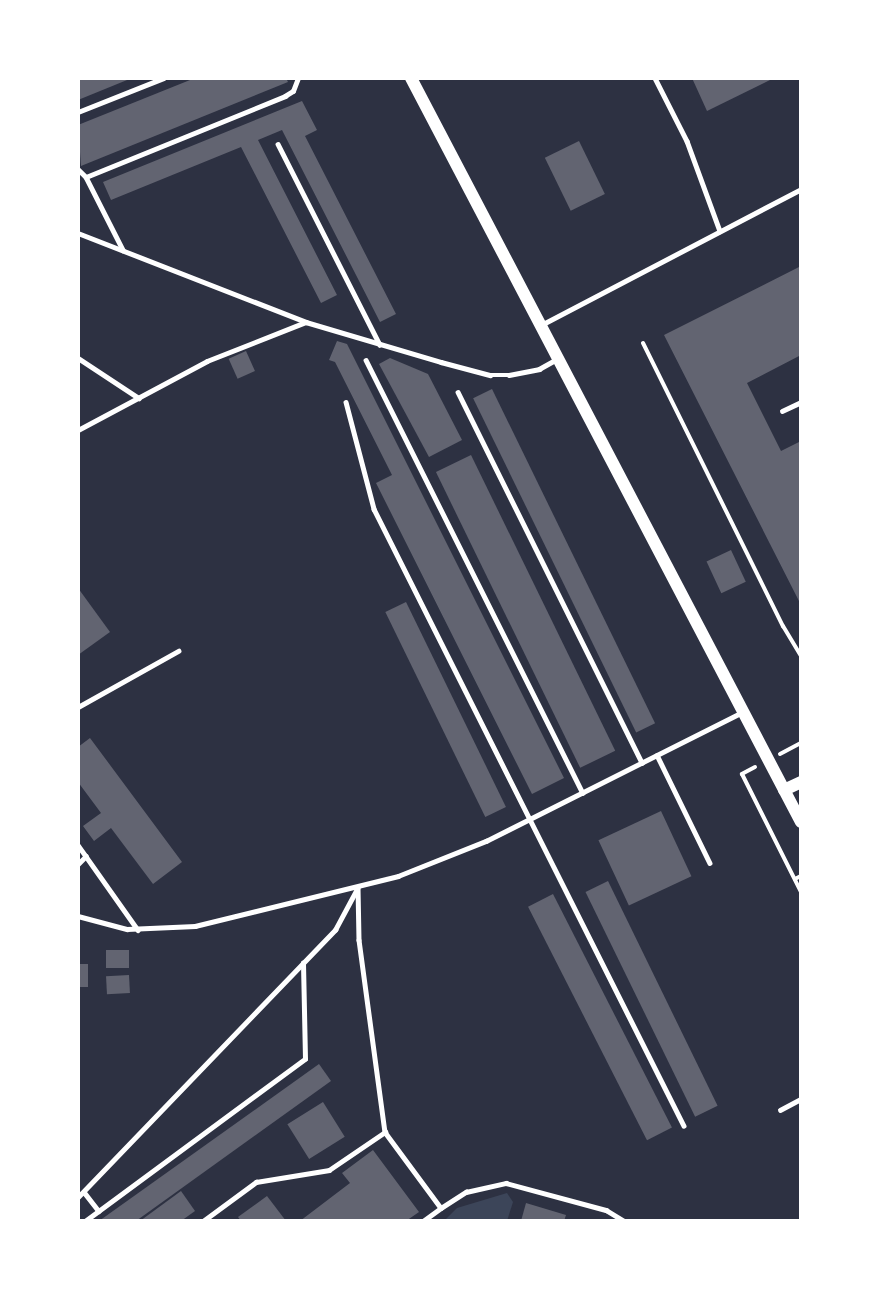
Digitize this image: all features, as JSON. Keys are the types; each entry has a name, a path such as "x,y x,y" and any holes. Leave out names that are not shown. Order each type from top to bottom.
{"main road":[{"path":"411,78 801,822"},
{"path":"784,790 801,782"}],"lane":[{"path":"78,112 164,78"},
{"path":"86,177 285,96 293,91 298,78"},
{"path":"655,78 687,141 720,231"},
{"path":"278,144 380,345"},
{"path":"78,169 86,177 124,251"},
{"path":"540,326 801,189"},
{"path":"78,233 306,322 490,375 526,373 557,359"},
{"path":"78,430 216,357 306,322"},
{"path":"78,358 139,398"},
{"path":"366,360 583,793"},
{"path":"458,392 642,762"},
{"path":"346,402 374,509 684,1126"},
{"path":"782,411 801,402"},
{"path":"78,707 178,651"},
{"path":"78,916 138,930 195,926 358,887 445,859 529,820 743,712"},
{"path":"657,755 710,863"},
{"path":"78,845 138,930"},
{"path":"78,864 86,856"},
{"path":"78,1197 303,963 345,916 358,887"},
{"path":"358,887 359,940 385,1132 441,1208"},
{"path":"86,1221 305,1059 303,963"},
{"path":"780,1110 801,1099"},
{"path":"203,1221 256,1182 329,1170 385,1132"},
{"path":"423,1221 466,1192 506,1183 606,1210 624,1221"},
{"path":"84,1192 99,1211"}],"path":[{"path":"643,343 783,626 801,656"},
{"path":"801,743 742,774 801,892"},
{"path":"795,879 801,876"}],"shaded area":[{"path":"507,1193 513,1202 507,1221 444,1221 457,1208"}],"building":[{"path":"78,78 132,78 78,100"},
{"path":"195,78 286,78 288,82 81,166 78,125"},
{"path":"692,78 774,78 707,111"},
{"path":"302,101 317,130 305,136 396,314 380,322 282,130 258,140 337,295 321,303 241,147 111,200 103,182"},
{"path":"579,141 605,194 571,211 545,158"},
{"path":"801,266 801,355 747,383 781,451 801,441 801,605 664,335"},
{"path":"337,341 347,344 564,778 532,794 376,483 392,475 335,362 329,360"},
{"path":"246,351 255,371 238,379 229,359"},
{"path":"390,358 428,374 462,440 429,457 379,364"},
{"path":"492,389 655,723 636,733 473,398"},
{"path":"471,455 615,751 580,768 436,472"},
{"path":"731,550 746,582 721,593 707,561"},
{"path":"78,588 110,632 78,655"},
{"path":"406,602 506,807 485,817 385,612"},
{"path":"90,738 182,862 153,884 111,828 94,841 83,826 101,813 78,782 78,747"},
{"path":"661,811 691,876 629,905 598,840"},
{"path":"608,881 718,1106 695,1117 586,892"},
{"path":"553,894 672,1127 647,1140 528,907"},
{"path":"106,950 129,950 129,968 106,968"},
{"path":"78,964 88,964 88,987 78,987"},
{"path":"129,975 130,993 107,994 106,976"},
{"path":"319,1064 331,1081 136,1221 99,1221"},
{"path":"323,1102 345,1137 309,1159 287,1124"},
{"path":"373,1150 419,1212 406,1221 300,1221 350,1183 342,1173"},
{"path":"181,1191 195,1211 181,1221 140,1221"},
{"path":"267,1196 286,1221 241,1221 238,1217"},
{"path":"526,1203 566,1215 564,1221 521,1221"}]}
